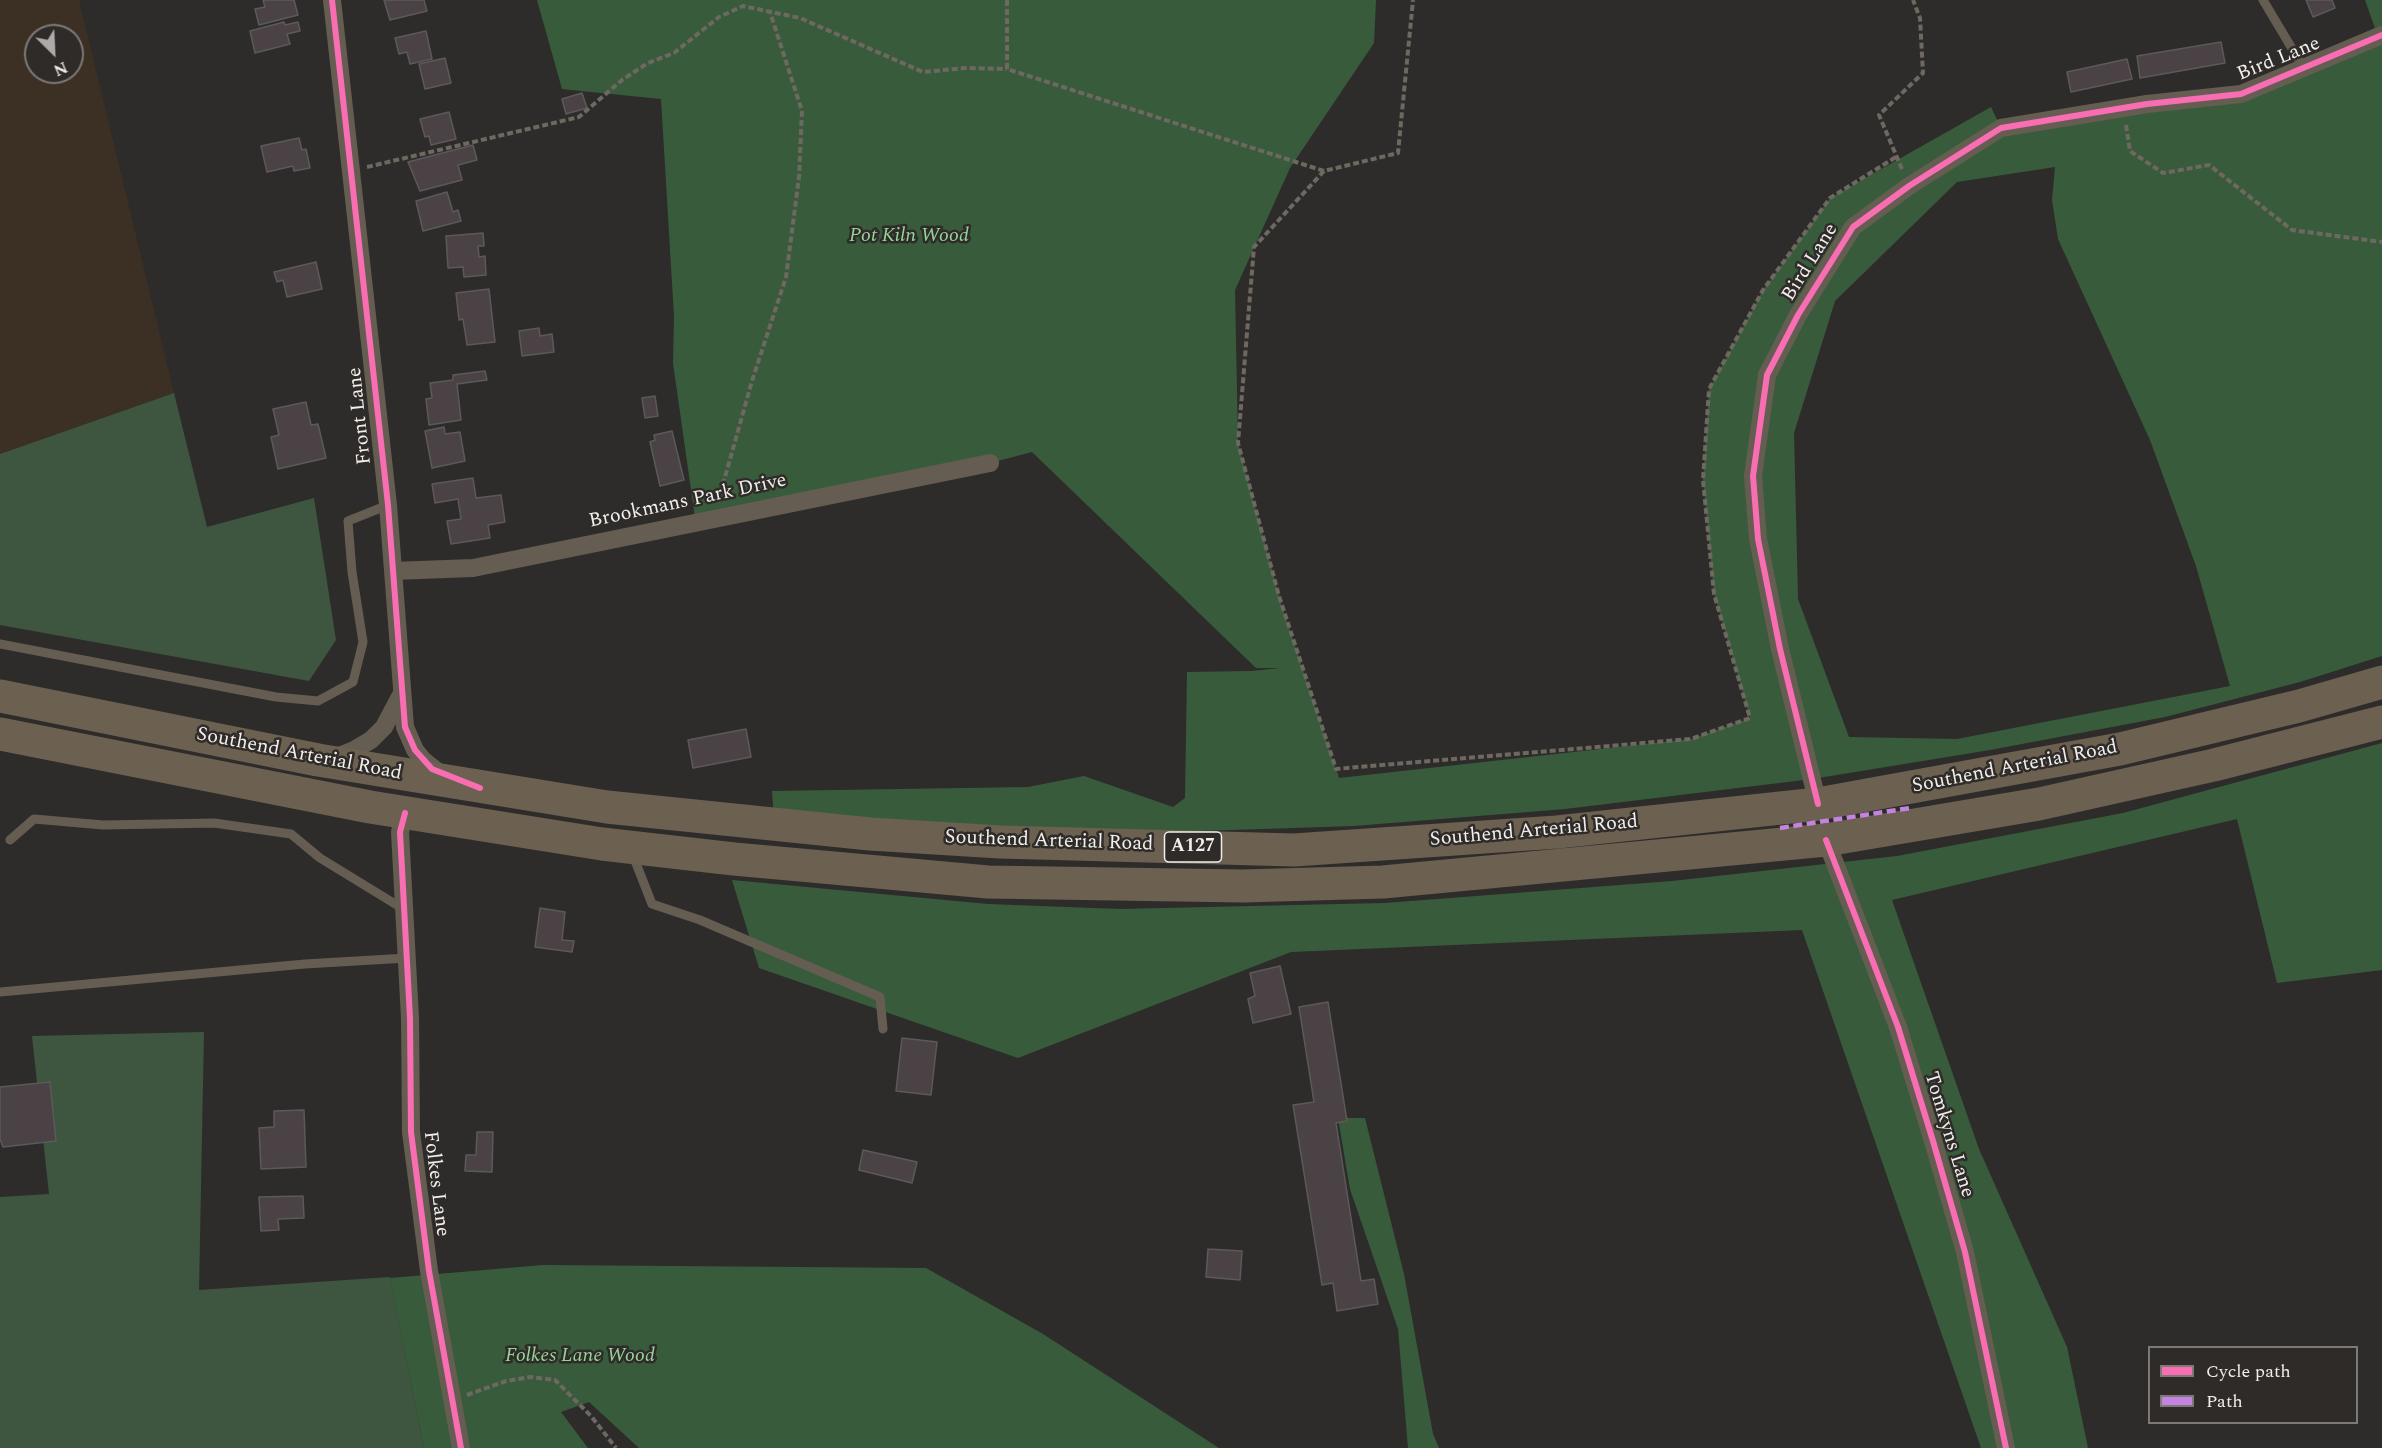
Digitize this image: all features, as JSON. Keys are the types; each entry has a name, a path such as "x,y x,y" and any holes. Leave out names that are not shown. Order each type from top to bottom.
{"highway":[{"name":"Southend Arterial Road","path":"0,696 318,760 607,807 870,834 1000,842 1294,850 1557,832 1818,804 2120,748 2299,705 2382,682"},
{"name":"Southend Arterial Road","path":"0,734 405,813 630,847 988,882 1243,886 1383,882 1827,840 2039,804 2214,765 2382,722"}],"street":[{"name":"Front Lane","path":"332,0 388,505 405,727 412,744 423,760 443,775 480,788"},
{"name":"Bird Lane","path":"1818,804 1780,649 1758,539 1753,476 1767,375 1798,315 1853,227 1909,186 2001,128 2123,107 2241,94 2382,35"},
{"name":"Brookmans Park Drive","path":"393,571 473,568 990,463"},
{"path":"318,760 354,750 370,740 384,727 401,693"},
{"name":"Folkes Lane","path":"405,813 400,832 407,958 411,1132 429,1271 461,1448"},
{"name":"Tomkyns Lane","path":"1827,840 1898,1027 1936,1152 1965,1252 2006,1448"}],"lane":[{"path":"2263,0 2303,68"},
{"path":"0,644 276,697 318,701 353,682 363,642 352,572 348,521 388,505"},
{"path":"10,840 34,819 103,825 214,823 291,834 329,864 405,910"},
{"path":"630,847 652,904 700,920 880,997 883,1029"},
{"path":"0,992 304,964 407,958"}],"path":[{"path":"1007,0 1007,69"},
{"path":"351,171 579,117 622,80 648,63 674,53 719,17 743,6 800,18 923,72 965,68 1007,69 1324,171 1398,153 1413,0"},
{"path":"1909,186 1879,115 1923,73 1920,18 1913,0"},
{"path":"712,520 752,381 786,277 799,177 802,111 770,12"},
{"path":"2123,107 2130,151 2163,172 2209,165 2292,230 2382,242"},
{"path":"1324,171 1254,247 1238,443 1279,596 1336,769 1691,739 1750,718 1714,594 1703,480 1709,389 1763,290 1830,198 1896,157"},
{"path":"452,1400 506,1382 530,1377 555,1380 591,1416 616,1448"}],"shaded area":[{"path":"0,0 79,0 174,393 0,454"}],"green space":[{"name":"Pot Kiln Wood","path":"537,0 1376,0 1374,43 1290,168 1235,290 1238,443 1282,606 1339,778 1691,739 1750,718 1714,594 1703,480 1709,389 1763,290 1830,198 1991,107 2001,128 2240,86 2375,28 2365,0 2382,0 2382,656 2300,682 2165,717 1990,750 1812,779 1565,809 1354,826 1107,834 774,818 772,791 1028,787 1084,776 1173,807 1185,798 1187,672 1280,668 1256,668 1032,452 990,463 695,518 673,363 674,316 661,99 562,89","holes":["2055,167 2052,200 2058,239 2150,440 2196,566 2230,686 1957,739 1849,737 1798,599 1794,433 1835,301 1957,182"]},
{"path":"174,393 207,527 314,498 336,640 309,681 0,625 0,454"},
{"path":"2382,743 2382,970 2277,983 2237,819 1892,900 1979,1149 2067,1347 2088,1448 1981,1448 1802,930 1291,952 1018,1058 759,968 732,880 988,904 1120,909 1385,903 1672,881 1897,856 2123,813"},
{"path":"204,1032 199,1290 390,1277 424,1448 0,1448 0,1197 49,1194 32,1036"},
{"path":"1338,1118 1365,1118 1404,1274 1433,1434 1439,1448 1408,1448 1398,1329 1350,1189"},
{"name":"Folkes Lane Wood","path":"543,1265 926,1268 1043,1334 1219,1448 639,1448 589,1402 561,1412 588,1448 424,1448 390,1278"}],"building":[{"path":"263,0 294,0 298,15 259,25 255,9 265,7"},
{"path":"384,0 424,0 427,11 390,20"},
{"path":"2306,0 2332,0 2335,8 2313,17"},
{"path":"284,22 285,25 298,22 300,31 287,34 290,44 255,53 250,31"},
{"path":"426,31 432,59 410,64 407,52 399,54 395,38"},
{"path":"2221,42 2225,63 2140,78 2137,56"},
{"path":"445,58 451,83 425,89 419,64"},
{"path":"2127,59 2132,79 2071,92 2067,72"},
{"path":"582,93 587,108 566,114 562,99"},
{"path":"449,112 456,139 431,145 429,136 425,137 420,119"},
{"path":"299,138 302,150 306,149 310,168 294,171 293,166 267,172 261,146"},
{"path":"473,145 477,160 458,165 462,180 420,191 408,162"},
{"path":"447,192 453,212 458,210 461,221 423,231 416,201"},
{"path":"483,233 484,246 478,246 479,257 485,256 486,275 464,277 463,267 448,268 446,236"},
{"path":"316,262 322,289 287,297 283,280 277,282 274,272"},
{"path":"489,289 495,342 467,345 463,319 459,320 456,293"},
{"path":"539,328 540,336 552,334 554,352 522,356 519,331"},
{"path":"485,371 487,380 457,384 461,420 429,425 426,399 432,398 430,383 453,380 453,375"},
{"path":"655,396 658,416 645,418 642,398"},
{"path":"306,402 311,425 318,424 326,458 278,469 271,437 279,435 273,409"},
{"path":"444,427 445,434 460,432 465,461 432,468 425,431"},
{"path":"672,431 684,480 660,486 650,442 655,440 654,435"},
{"path":"473,478 476,498 501,495 505,522 488,525 490,538 451,544 447,521 461,519 458,499 435,503 432,484"},
{"path":"746,729 751,757 693,768 688,740"},
{"path":"540,908 565,912 562,940 574,941 572,952 535,947"},
{"path":"1280,966 1291,1014 1253,1023 1248,999 1255,996 1250,973"},
{"path":"1328,1002 1347,1121 1336,1123 1361,1281 1374,1279 1378,1304 1337,1311 1333,1283 1322,1285 1293,1105 1314,1102 1299,1007"},
{"path":"902,1038 937,1042 931,1095 896,1091"},
{"path":"50,1082 56,1141 3,1147 0,1139 0,1087"},
{"path":"304,1110 306,1167 261,1169 259,1128 274,1127 274,1111"},
{"path":"477,1132 493,1132 492,1172 465,1171 466,1155 476,1155"},
{"path":"863,1150 917,1162 912,1183 859,1170"},
{"path":"303,1196 304,1218 278,1219 279,1230 261,1231 259,1197"},
{"path":"1208,1249 1242,1251 1240,1280 1206,1277"}],"marked path":[{"path":"1780,828 1910,808"}],"cycle path":[{"path":"332,0 388,505 405,727 415,750 432,769 480,788"},
{"path":"1818,804 1780,649 1758,539 1753,476 1767,375 1798,315 1853,227 1909,186 2001,128 2147,104 2241,94 2382,35"},
{"path":"405,813 400,832 410,1018 411,1132 429,1271 461,1448"},
{"path":"1826,840 1898,1027 1933,1141 1965,1252 2006,1448"}]}
